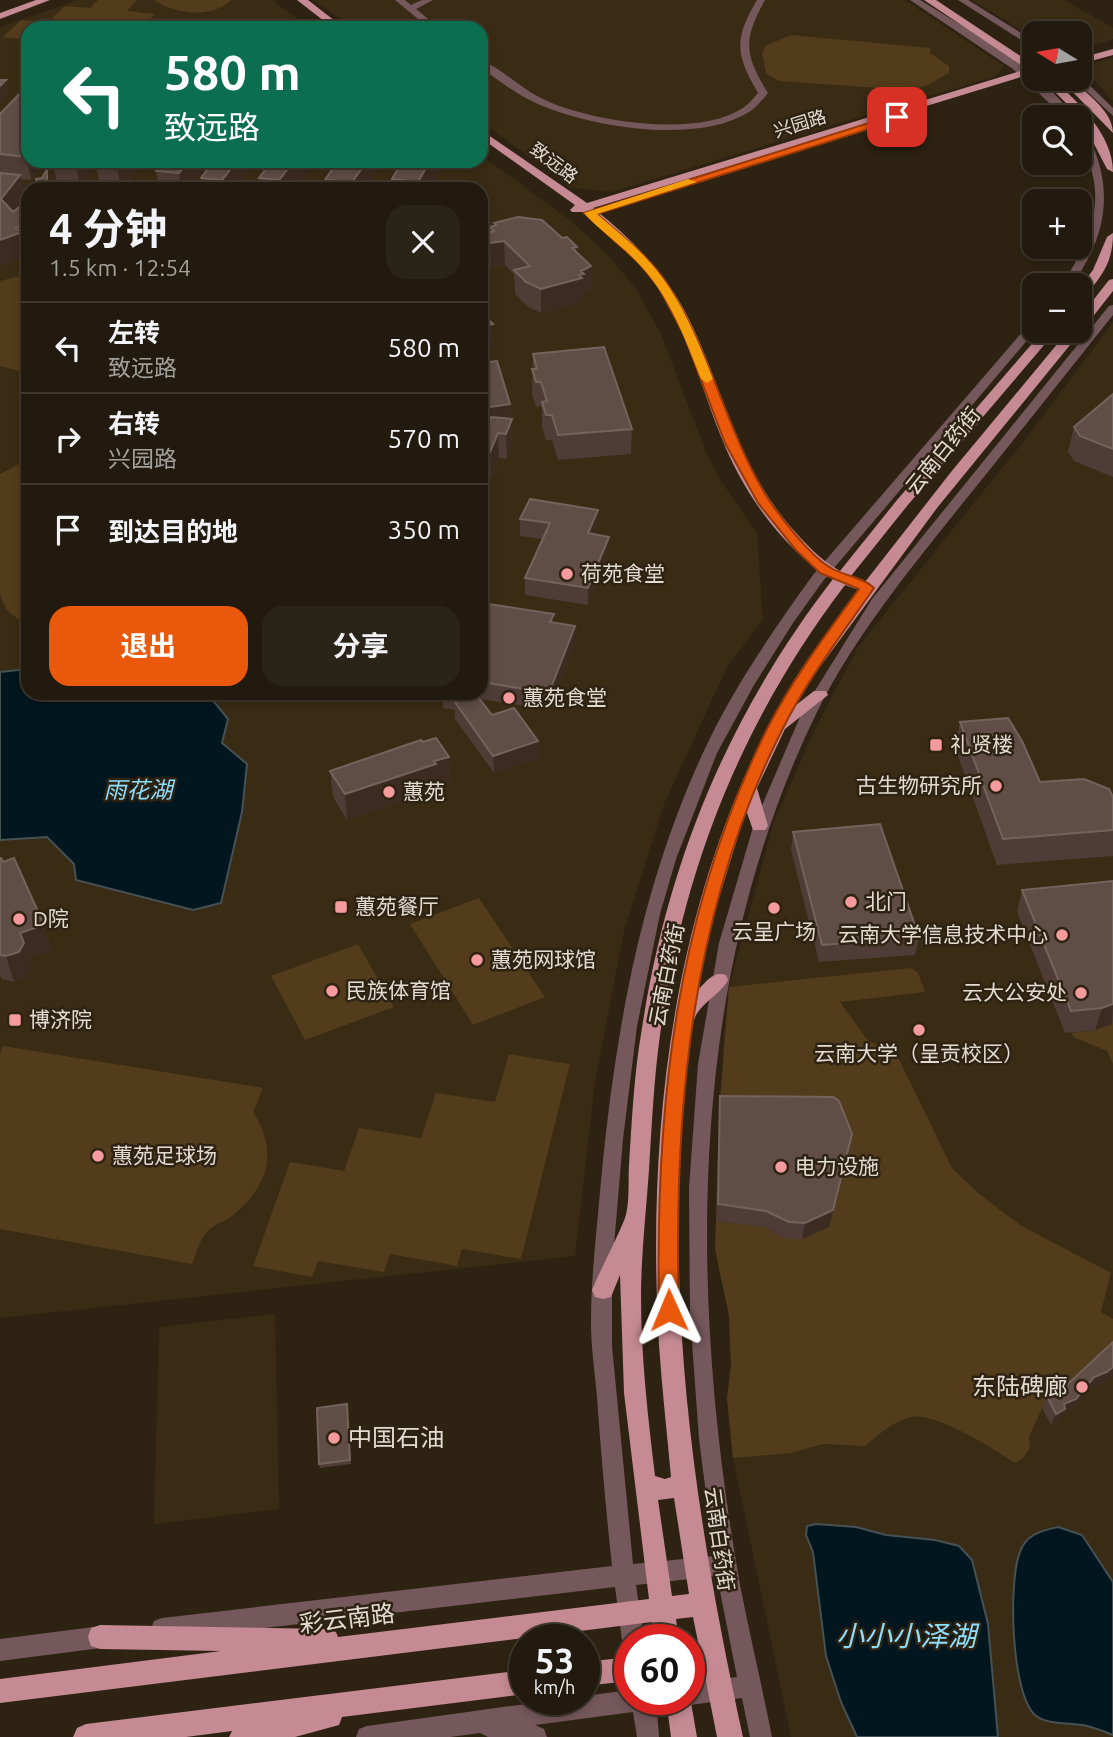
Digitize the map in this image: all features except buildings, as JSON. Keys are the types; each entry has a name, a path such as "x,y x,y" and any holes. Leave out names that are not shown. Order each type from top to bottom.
{"main road":[{"path":"0,14 35,0"},
{"path":"0,14 46,0"},
{"path":"292,0 320,21"},
{"path":"302,0 330,21"},
{"path":"929,0 1022,67"},
{"path":"947,0 1022,47"},
{"path":"1092,53 1113,49"},
{"path":"1092,57 1113,49"},
{"name":"兴园路","path":"583,212 1022,76"},
{"path":"1059,91 1083,115 1106,150 1113,169"},
{"path":"1077,91 1113,130"},
{"name":"致远路","path":"488,138 642,259 663,285 690,335 731,443 763,500 821,574 864,592"},
{"name":"致远路","path":"488,146 583,212"},
{"path":"1092,279 1113,237"},
{"path":"1092,310 1113,283"},
{"name":"云南白药街","path":"665,1624 640,1450 630,1309 653,1012 687,874 707,816 749,719 811,619 872,540 1040,343"},
{"name":"云南白药街","path":"701,1624 702,1604 684,1481 669,1310 667,1214 672,1113 684,1016 697,945 715,879 748,787 793,695 864,592 1065,343"},
{"path":"872,540 882,548 898,549"},
{"path":"811,619 829,619 837,629"},
{"path":"775,729 820,695"},
{"path":"748,787 759,826"},
{"path":"684,1016 719,980"},
{"path":"603,1290 636,1213"},
{"path":"646,1483 655,1489 666,1490 676,1488 684,1481"},
{"name":"彩云南路","path":"0,1691 702,1604"},
{"path":"100,1637 394,1642"},
{"name":"云南白药街","path":"705,1667 719,1691 730,1737"},
{"path":"86,1737 509,1684"},
{"path":"242,1737 418,1695"},
{"path":"680,1715 684,1737"}],"street":[{"path":"399,0 427,21"},
{"path":"411,8 429,0"},
{"path":"488,68 526,96 589,119 636,126 719,124 758,103 764,93 742,53 744,27 761,0"},
{"path":"914,0 1022,67"},
{"path":"962,0 1022,38"},
{"path":"1047,91 1059,105"},
{"path":"1091,91 1113,113"},
{"path":"1077,273 1093,243 1101,211 1099,175 1092,155"},
{"path":"761,1737 726,1565 710,1446 698,1309 697,1216 702,1115 711,1019 741,882 759,826 797,738 849,642 877,602 1113,308"},
{"path":"630,1624 609,1437 601,1312 616,1109 630,1009 665,869 686,811 730,714 786,623 821,574 1022,339"},
{"path":"0,1650 428,1597 726,1565"},
{"path":"705,1692 750,1686"},
{"path":"367,1737 614,1703"},
{"path":"645,1715 648,1737"},
{"path":"442,1728 497,1726 536,1737"}],"shaded area":[{"path":"78,0 272,0 300,21 21,21 21,168 488,168 488,160 571,221 608,255 636,289 661,334 705,450 721,481 757,533 763,620 727,667 664,804 624,931 595,1082 575,1256 0,1318 0,27"},
{"path":"98,0 137,0 127,11 155,14 148,21 50,20 65,6 90,8"},
{"path":"154,0 231,0 214,10 193,12 172,9"},
{"path":"314,0 905,0 1004,66 996,76 611,192 573,188 488,127 488,21 342,21"},
{"path":"972,0 1064,0 1113,28 1113,39 1092,46 1092,21 1022,21 1022,31"},
{"path":"21,20 32,21 21,21 21,39 3,37"},
{"path":"791,35 930,48 930,53 949,66 949,73 926,86 907,90 779,81 766,73 762,53 765,46"},
{"path":"1113,58 1113,101 1092,77 1092,66 1097,62"},
{"path":"21,276 21,371 0,366 0,281"},
{"name":"云南大学（呈贡校区）","path":"1113,322 1113,1737 791,1737 733,1458 727,1398 731,1366 729,1316 715,1249 723,1047 729,987 774,821 815,729 858,647 1027,437"},
{"path":"21,463 21,622 7,610 0,595 0,474"},
{"name":"蕙苑网球馆","path":"479,898 545,997 473,1025 410,924"},
{"name":"民族体育馆","path":"358,944 394,1007 305,1040 271,976"},
{"path":"911,968 918,973 925,992 840,1002 869,1042 894,1049 952,1168 978,1193 1020,1225 1111,1273 1101,1312 1113,1319 1113,1350 1042,1408 1029,1437 1030,1448 1023,1458 1015,1463 950,1426 922,1417 899,1421 865,1446 823,1444 791,1453 733,1458 727,1398 731,1366 729,1316 715,1249 716,1221 764,1227 787,1239 802,1239 829,1227 849,1151 719,1113 729,987"},
{"path":"1113,1022 1113,1064 1107,1051 1073,1037 1072,1033 1095,1030"},
{"path":"3,1046 263,1088 253,1112 266,1141 266,1168 261,1181 244,1205 232,1216 207,1231 192,1264 0,1229 0,1053"},
{"path":"509,1054 570,1064 521,1259 462,1249 457,1266 390,1254 384,1272 318,1261 312,1277 253,1266 290,1162 344,1171 359,1128 421,1138 436,1093 495,1102"},
{"path":"275,1314 279,1509 154,1524 159,1327"}],"water":[{"name":"雨花湖","path":"21,670 21,700 213,700 228,719 222,743 247,764 242,812 221,903 193,910 76,880 74,864 47,837 0,840 0,672"},
{"name":"小小小泽湖","path":"816,1524 856,1527 886,1535 935,1540 959,1546 972,1560 988,1624 998,1737 857,1737 841,1702 826,1656 813,1552 806,1535 807,1526"},
{"path":"1058,1527 1082,1535 1113,1582 1113,1735 1087,1726 1040,1718 1027,1703 1021,1684 1014,1636 1016,1567 1020,1552 1030,1537"}],"slow traffic":[{"path":"691,182 589,213 642,259 663,285 690,335 707,379"}],"place":[{"name":"荷苑食堂","path":"567,574"},
{"name":"蕙苑食堂","path":"509,698"},
{"name":"礼贤楼","path":"936,745"},
{"name":"古生物研究所","path":"996,786"},
{"name":"蕙苑","path":"389,792"},
{"name":"北门","path":"851,902"},
{"name":"蕙苑餐厅","path":"341,907"},
{"name":"云呈广场","path":"774,908"},
{"name":"D院","path":"19,919"},
{"name":"云南大学信息技术中心","path":"1062,935"},
{"name":"蕙苑网球馆","path":"477,960"},
{"name":"民族体育馆","path":"332,991"},
{"name":"云大公安处","path":"1081,993"},
{"name":"博济院","path":"15,1020"},
{"name":"云南大学（呈贡校区）","path":"919,1030"},
{"name":"蕙苑足球场","path":"98,1156"},
{"name":"电力设施","path":"781,1167"},
{"name":"东陆碑廊","path":"1082,1387"},
{"name":"中国石油","path":"334,1438"}],"route":[{"path":"669,1310 667,1214 672,1113 684,1016 697,945 715,879 734,822 775,729 793,695 867,588 825,570 800,546 763,500 731,443 690,335 663,285 642,259 589,213 897,117"}]}
